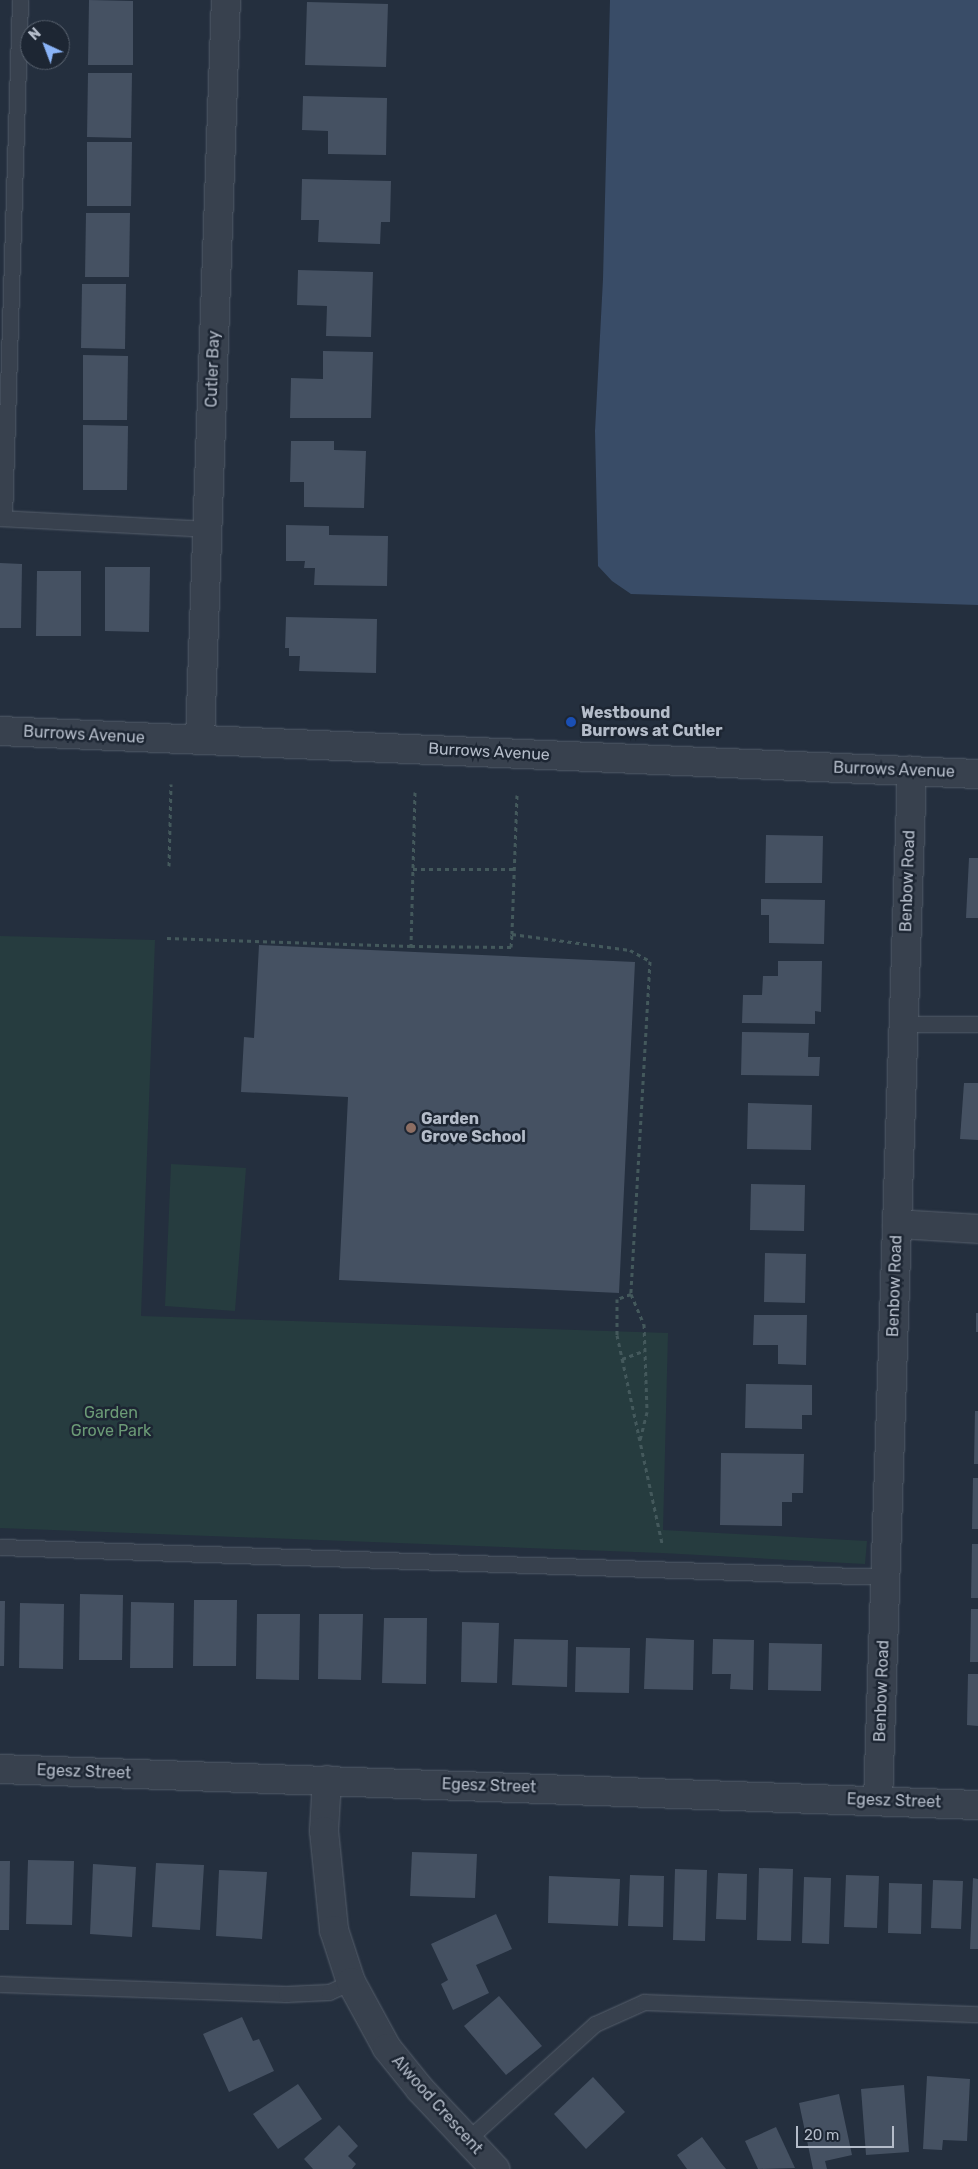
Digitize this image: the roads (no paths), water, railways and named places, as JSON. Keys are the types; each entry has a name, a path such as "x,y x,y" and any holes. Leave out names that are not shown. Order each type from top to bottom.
{"street":[{"name":"Cutler Bay","path":"200,739 226,0"},
{"name":"Burrows Avenue","path":"0,731 978,774"},
{"name":"Benbow Road","path":"878,1801 912,771"},
{"path":"897,1224 978,1229"},
{"name":"Egesz Street","path":"0,1769 978,1805"},
{"name":"Alwood Crescent","path":"327,1780 324,1831 334,1930 351,1982 387,2048 467,2140 495,2169"}],"lane":[{"path":"20,0 2,518 207,529"},
{"path":"904,1024 978,1024"},
{"path":"0,1547 886,1577"},
{"path":"0,1984 286,1994 330,1992 351,1982"},
{"path":"467,2140 595,2024 644,2002 978,2014"}],"water":[{"path":"610,0 978,0 978,605 631,594 612,581 598,566 595,431 603,279"}],"place":[{"name":"Westbound Burrows at Cutler","path":"571,722"},
{"name":"Garden Grove School","path":"411,1128"}],"park label":[{"name":"Garden Grove Park","path":"111,1422"}]}
